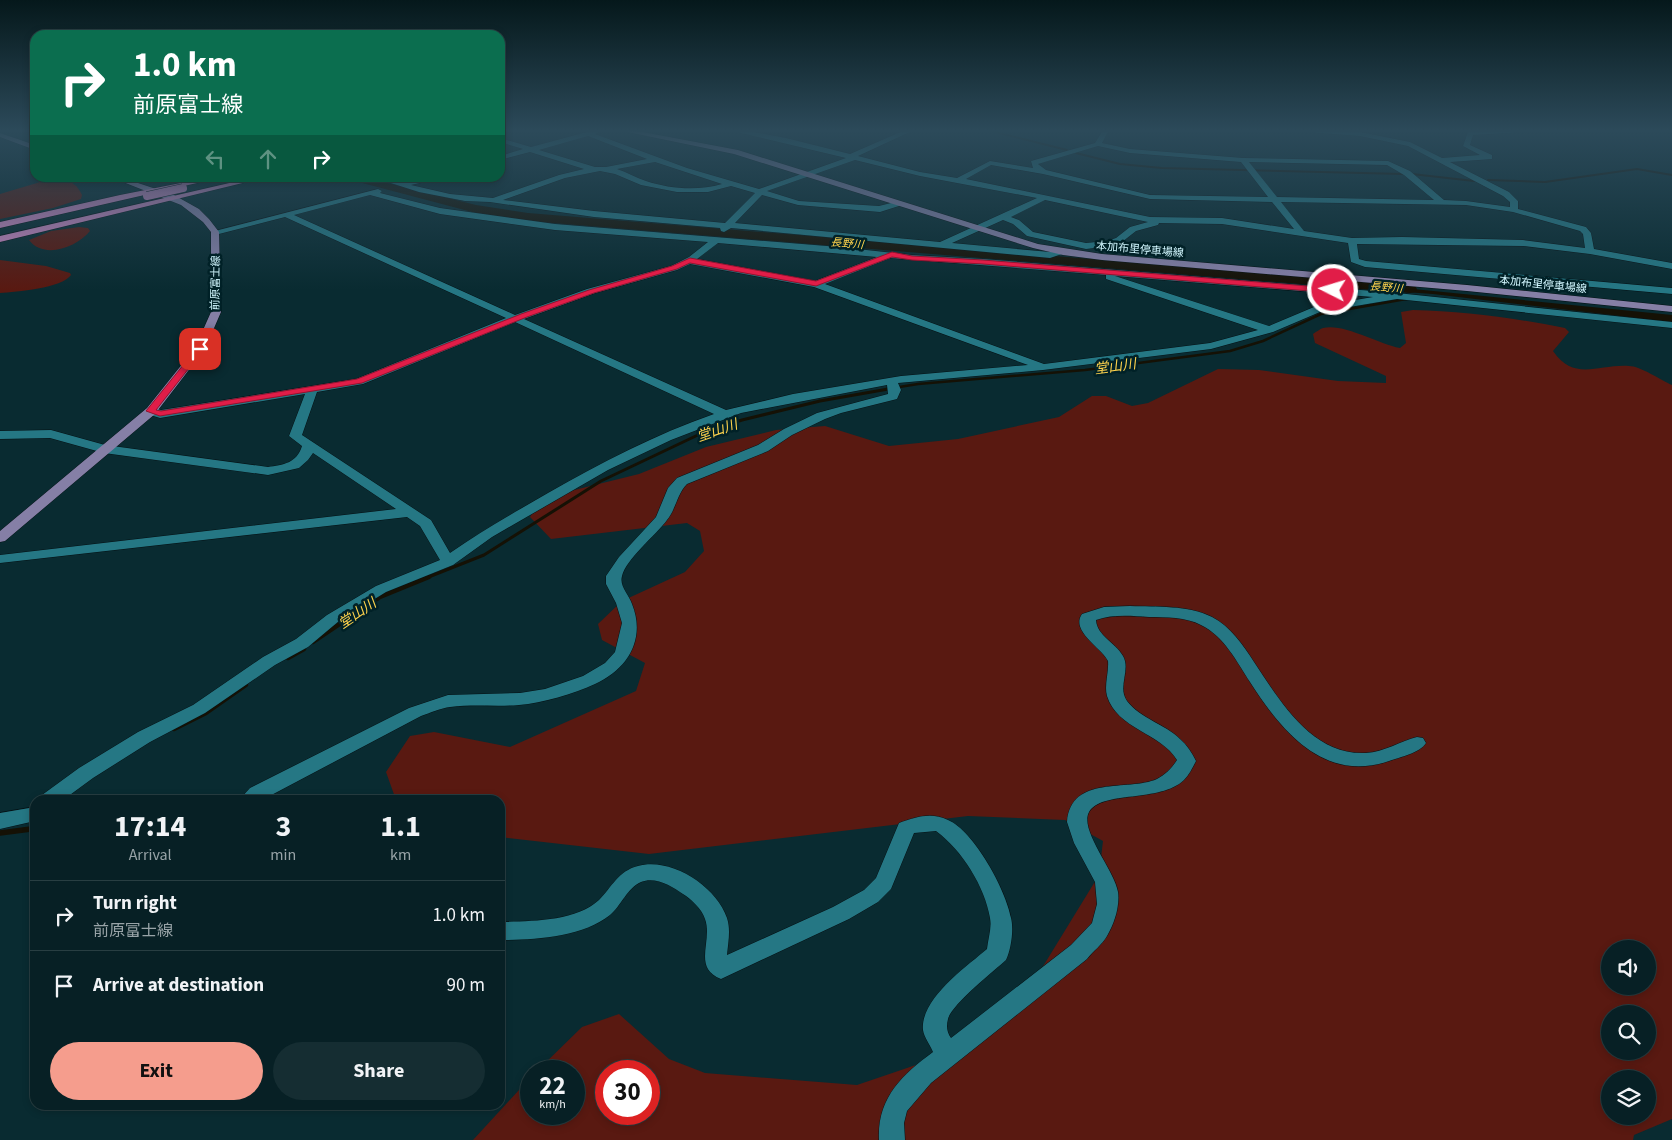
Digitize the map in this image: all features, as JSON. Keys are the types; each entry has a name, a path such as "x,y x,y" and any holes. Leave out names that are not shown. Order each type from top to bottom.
{"highway":[{"path":"0,235 195,183"},
{"path":"186,189 209,183"},
{"path":"0,225 217,183"},
{"path":"0,239 238,183"},
{"path":"0,231 151,195"}],"main road":[{"path":"127,183 151,195 174,198 194,209 210,224 215,232"},
{"name":"本加布里停車場線","path":"837,183 978,228 1063,252 1102,258 1467,288 1672,309"},
{"name":"前原富士線","path":"0,538 151,411 200,349 216,312 215,232"}],"street":[{"path":"401,183 472,200 494,200 550,183"},
{"path":"215,232 407,183"},
{"path":"649,183 683,191 704,191 730,184 798,203 850,208 880,209 899,204"},
{"path":"151,411 160,414 350,384 371,378 516,318 591,291 665,271 690,261 714,240 759,192 784,183"},
{"path":"974,183 1042,199 1156,221 1222,221 1352,242 1402,240 1498,242 1590,250 1672,266"},
{"path":"1017,192 1032,183"},
{"path":"1093,183 1150,196 1441,202 1514,210 1583,229 1587,233 1590,250"},
{"path":"1263,183 1302,234"},
{"path":"1418,183 1441,202"},
{"path":"1484,183 1514,200 1514,210"},
{"path":"370,193 440,211 581,230 1397,296 1672,325"},
{"path":"915,257 1042,199"},
{"path":"494,200 492,201 594,214 939,246 1050,255 1063,252"},
{"path":"287,215 725,414"},
{"path":"1002,216 1016,222 1030,234 1086,246 1108,244 1119,240 1133,229 1158,222 1156,221"},
{"path":"1352,242 1354,260 1365,264 1672,291"},
{"path":"816,284 892,254"},
{"path":"690,261 816,284 1043,367"},
{"path":"1088,271 1269,330"},
{"path":"57,795 86,773 144,737 199,709 269,661 302,643 341,613 381,590 448,562 487,534 604,467 667,437 725,414 794,398 892,381 944,374 1043,367 1211,346 1269,330 1318,309 1397,296"},
{"path":"255,795 415,712 448,701 520,699 547,694 590,680 611,667 623,653 630,623 624,603 614,584 614,576 624,560 662,518 675,488 682,481 763,448 788,432 821,416 893,396 895,390 892,381"},
{"path":"312,390 294,436 426,523 448,562"},
{"path":"0,436 51,434 104,449 268,471 287,468 301,461 307,456 309,445"},
{"path":"0,559 410,512"},
{"path":"892,1140 891,1123 897,1104 922,1075 1079,952 1100,929 1109,904 1108,889 1083,840 1077,820 1083,804 1091,798 1107,793 1158,787 1170,782 1182,771 1187,761 1182,750 1171,740 1131,714 1119,703 1114,692 1116,658 1095,638 1088,625 1088,617 1107,611 1130,610 1188,616 1206,621 1218,628 1232,641 1262,687 1291,725 1316,748 1338,757 1367,760 1417,743"},
{"path":"0,821 30,815"},
{"path":"505,931 529,931 579,920 600,912 610,902 621,885 634,876 649,872 669,876 693,888 711,907 718,926 715,961 721,969 764,947 841,913 871,896 884,883 906,828 926,822 943,826 959,838 986,879 1001,919 998,953 960,987 937,1013 935,1031 947,1055"}],"shaded area":[{"path":"36,183 72,183 82,195 81,199 53,208 0,219 0,194"},
{"path":"79,227 88,228 90,231 77,242 60,249 43,249 35,246 29,240 51,231"},
{"path":"0,260 46,266 70,273 71,275 49,286 0,293"},
{"path":"1413,310 1470,313 1508,318 1565,328 1569,332 1553,351 1569,366 1587,369 1629,366 1645,371 1672,385 1672,1119 1634,1135 1633,1140 473,1140 501,1110 505,1110 505,1105 520,1089 520,1125 585,1125 585,1060 548,1060 582,1027 619,1014 669,1059 705,1073 857,1085 957,1051 1023,999 1099,875 1103,841 1065,820 968,816 649,854 505,838 505,795 394,795 386,772 410,736 434,732 510,747 636,691 645,663 602,640 598,624 622,601 685,572 704,551 700,531 687,523 551,539 530,517 542,498 639,474 706,447 776,430 825,426 889,446 958,439 1059,417 1092,396 1106,396 1132,406 1148,403 1218,369 1259,370 1338,381 1386,383 1386,376 1315,343 1313,334 1323,328 1341,328 1400,348 1406,343 1401,312"}],"water":[{"path":"1364,286 1383,286 1672,315 1672,322 1433,294 1364,289"}],"waterway":[{"name":"長野川","path":"375,183 476,209 528,217 1410,289"},
{"name":"堂山川","path":"887,389 918,384 1085,370 1230,351 1263,341 1321,314 1406,299"},
{"name":"堂山川","path":"426,578 484,555 601,481 700,434 742,420 820,401 894,388"},
{"name":"堂山川","path":"313,642 380,597 429,577"},
{"name":"堂山川","path":"288,658 304,649"},
{"name":"堂山川","path":"174,729 206,713 246,685"},
{"name":"堂山川","path":"0,833 30,829"}],"route":[{"path":"200,349 151,411 160,414 359,382 524,315 591,291 674,268 690,261 816,284 892,254 912,258 1333,290"}]}
